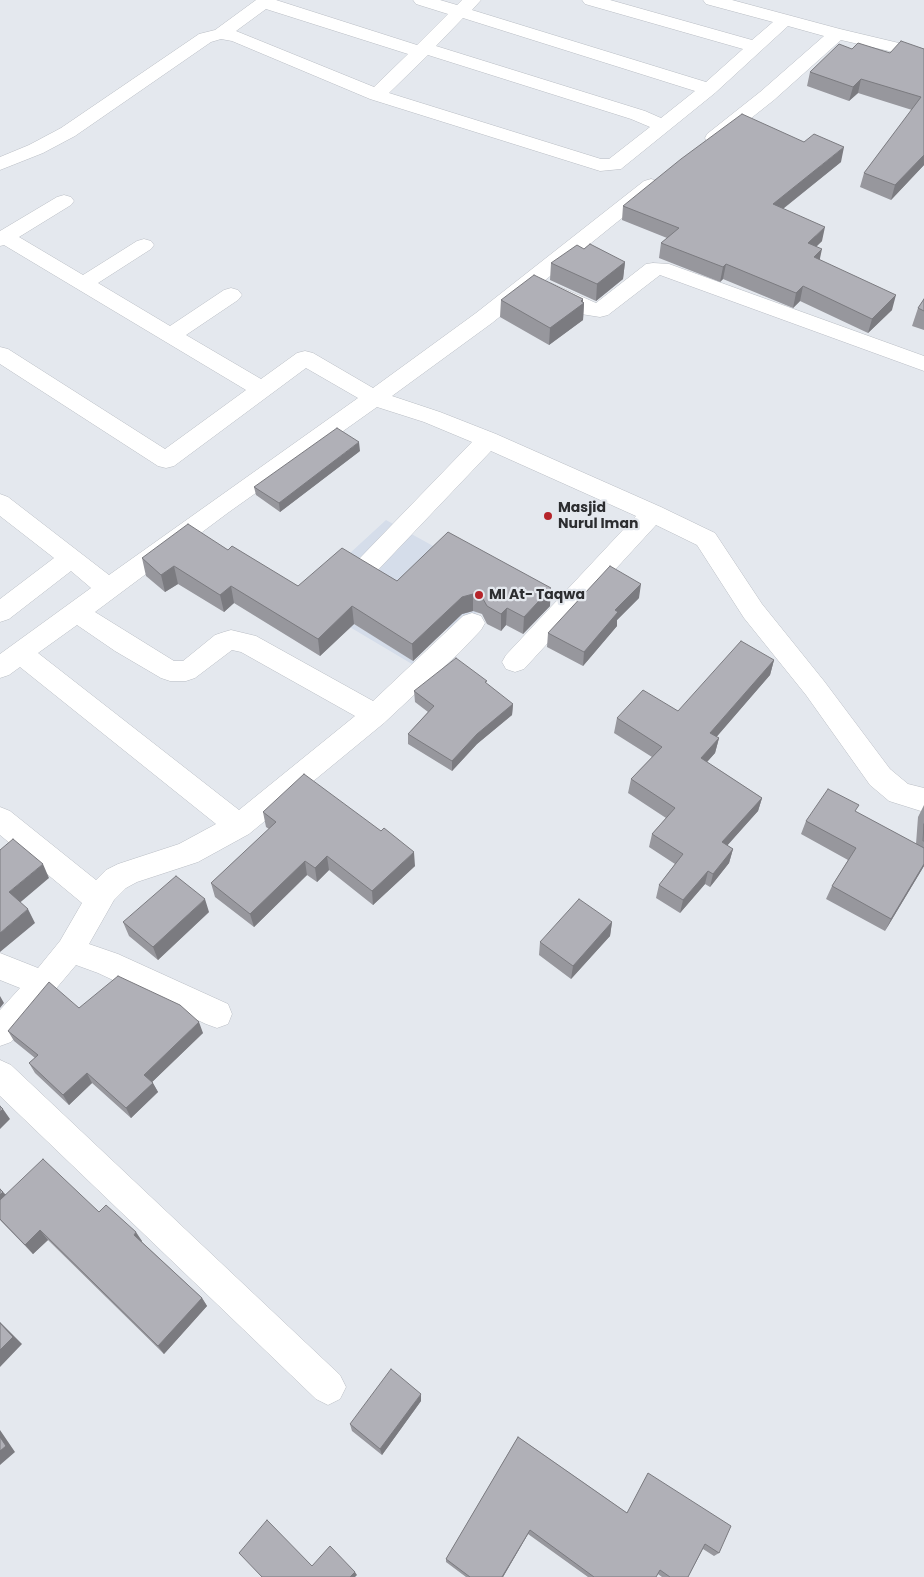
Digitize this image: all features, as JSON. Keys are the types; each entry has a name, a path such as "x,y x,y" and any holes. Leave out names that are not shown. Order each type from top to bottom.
{"street":[{"path":"422,0 466,6 709,89"},
{"path":"591,0 756,47"},
{"path":"714,0 837,34 924,54"},
{"path":"0,164 36,149 68,132 205,38 221,34 265,1 638,115 663,126"},
{"path":"377,95 466,6"},
{"path":"221,34 237,37 377,95 600,165 614,165 709,89 786,19"},
{"path":"698,150 767,96 837,34"},
{"path":"239,826 10,661 221,506 374,398 531,281 665,173"},
{"path":"64,201 3,239 262,390"},
{"path":"83,284 144,245"},
{"path":"531,281 589,308 600,310 653,269 662,269 924,364"},
{"path":"170,336 231,295"},
{"path":"0,354 166,460 305,358 374,398 432,417 488,440 706,538 753,611 815,688 880,777 899,793 924,800"},
{"path":"368,565 488,440"},
{"path":"0,503 110,589"},
{"path":"515,662 653,513"},
{"path":"0,612 70,559"},
{"path":"78,612 124,644 170,672 186,671 192,668 224,642 231,640 247,643 375,715"},
{"path":"0,1032 43,984 70,950 104,891 116,879 188,854 239,826 375,715 451,645 472,623"},
{"path":"0,819 99,900"},
{"path":"70,950 107,963 217,1014"},
{"path":"0,966 43,984"},
{"path":"0,1075 328,1387"}],"shaded area":[{"name":"MI At- Taqwa","path":"386,520 504,585 422,670 301,598","holes":["344,566 453,633 420,665 309,596"]}],"building":[{"path":"901,41 924,49 924,155 895,185 864,173 921,97 861,79 853,87 810,72 839,44 852,49 858,43 890,53"},
{"path":"742,114 804,142 814,134 844,147 773,204 825,227 808,243 822,249 814,257 896,295 872,319 803,286 796,293 726,264 723,267 661,243 679,228 623,206 681,159"},
{"path":"590,244 625,262 597,284 551,263 577,245 584,249"},
{"path":"534,275 583,299 581,301 584,303 550,328 501,300"},
{"path":"924,299 924,311 918,308"},
{"path":"337,428 359,442 279,503 254,487"},
{"path":"188,524 228,550 232,546 298,586 342,548 397,581 448,532 551,588 524,617 507,608 501,614 487,606 482,597 473,594 462,597 412,644 352,606 318,639 231,586 220,595 174,566 161,575 142,558"},
{"path":"610,566 641,584 615,610 618,612 584,652 548,633"},
{"path":"741,641 774,660 710,733 719,738 701,758 762,798 722,842 733,849 713,874 708,871 683,900 659,885 683,854 652,834 675,808 631,779 662,747 617,718 643,690 678,711"},
{"path":"456,658 487,681 485,682 513,704 477,734 452,761 408,734 434,706 414,691"},
{"path":"304,774 381,831 384,828 414,852 372,891 327,856 315,868 305,861 250,914 211,883 276,822 263,812"},
{"path":"828,789 859,805 855,811 924,848 924,864 891,919 832,886 856,848 806,821"},
{"path":"13,839 43,864 9,892 28,909 0,933 0,850"},
{"path":"176,876 205,899 153,947 123,922"},
{"path":"579,899 612,922 573,966 540,942"},
{"path":"118,976 180,1005 199,1022 144,1075 153,1083 126,1108 87,1073 63,1095 29,1063 38,1055 8,1031 49,982 79,1008"},
{"path":"43,1159 99,1212 106,1205 136,1232 134,1235 202,1298 158,1346 40,1230 25,1245 0,1219 0,1200"},
{"path":"0,1323 13,1337 0,1350"},
{"path":"391,1369 421,1394 380,1449 350,1424"},
{"path":"0,1437 6,1446 0,1451"},
{"path":"518,1437 627,1513 648,1473 731,1526 719,1553 705,1544 688,1577 670,1577 660,1570 656,1577 594,1577 530,1530 502,1577 470,1577 446,1559"},
{"path":"267,1520 312,1566 330,1546 355,1572 350,1577 262,1577 239,1553"}],"place":[{"name":"Masjid Nurul Iman","path":"548,516"},
{"name":"MI At- Taqwa","path":"479,595"}]}
